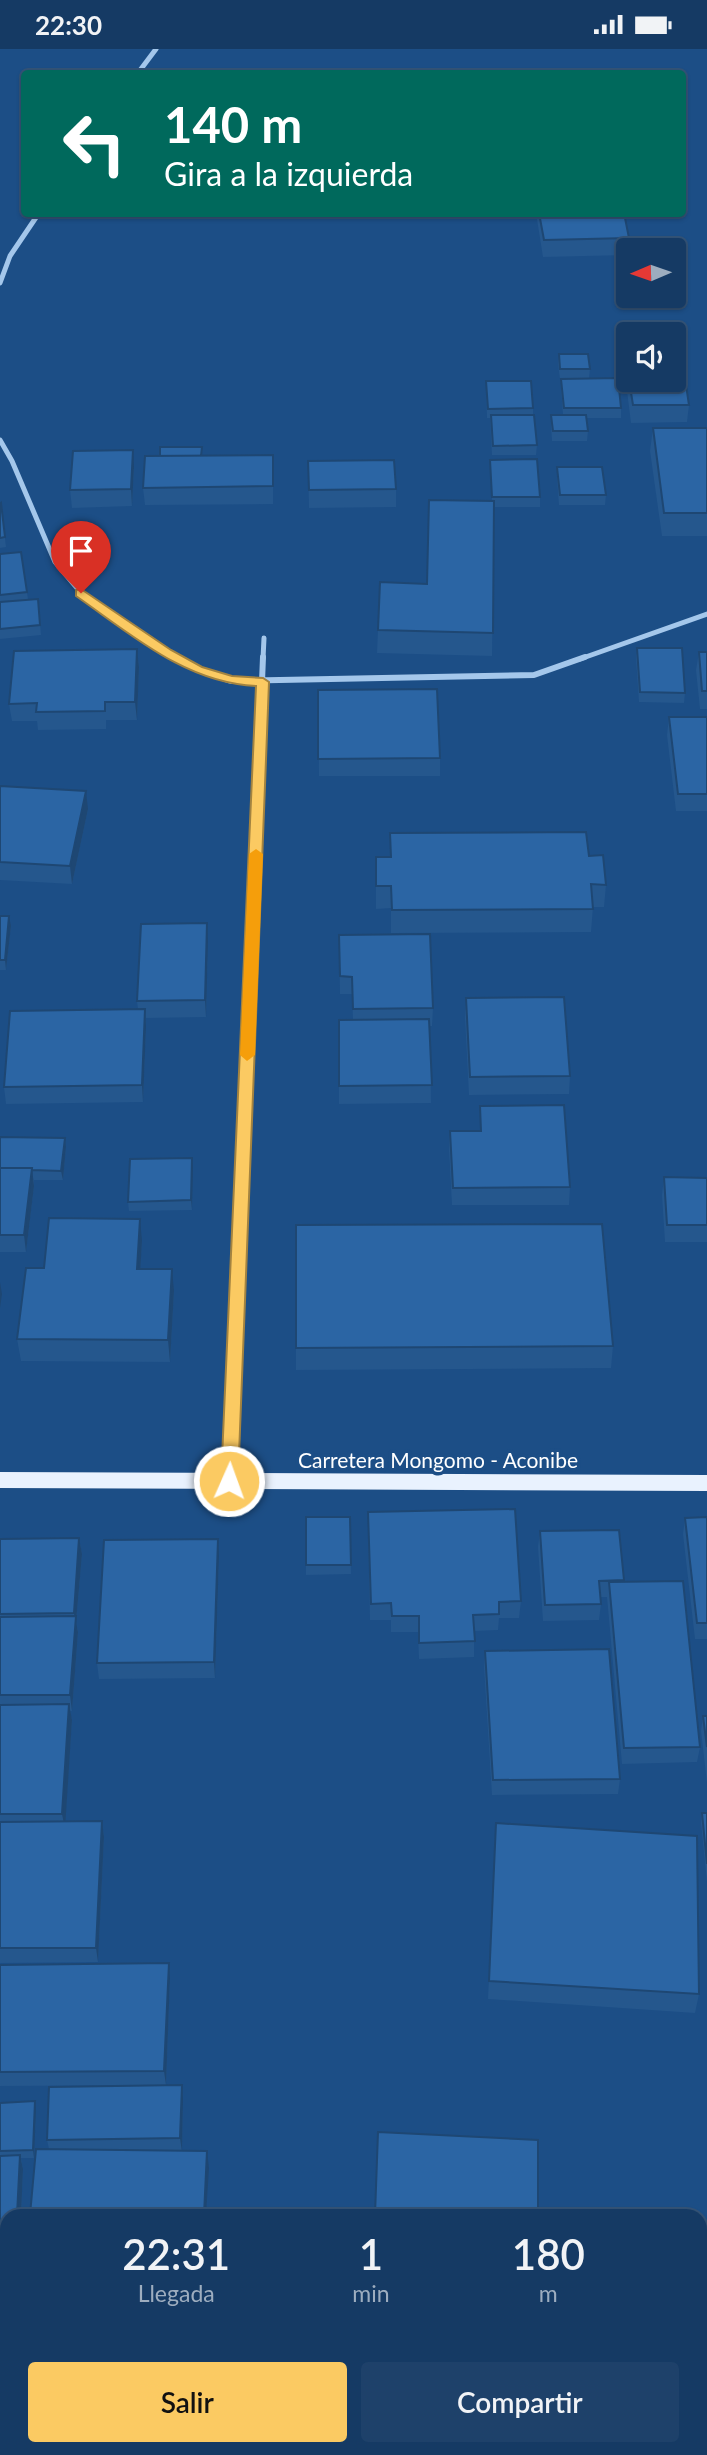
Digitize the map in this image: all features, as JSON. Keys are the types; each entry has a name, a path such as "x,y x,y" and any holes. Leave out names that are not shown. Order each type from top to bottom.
{"main road":[{"name":"Carretera Mongomo - Aconibe","path":"0,1480 707,1483"}],"street":[{"path":"140,70 156,49"},
{"path":"0,283 10,256 36,217"},
{"path":"0,440 12,461 55,562 81,593 166,652 198,670 231,681 534,675 707,614"},
{"path":"229,1481 264,638"}],"building":[{"path":"540,217 625,217 629,238 544,240"},
{"path":"559,354 588,354 590,369 560,369"},
{"path":"616,378 616,392 619,392 621,408 564,408 561,379"},
{"path":"486,381 531,381 533,408 488,409"},
{"path":"686,385 689,405 633,405 631,392 686,392"},
{"path":"491,415 534,415 537,445 493,446"},
{"path":"551,415 586,415 588,431 553,431"},
{"path":"653,428 707,428 707,513 664,513"},
{"path":"160,447 202,447 201,456 160,456"},
{"path":"133,450 131,489 70,490 73,451"},
{"path":"273,455 273,486 143,488 145,456"},
{"path":"537,459 540,497 492,497 490,460"},
{"path":"394,460 396,489 309,490 308,461"},
{"path":"557,467 602,467 606,495 560,495"},
{"path":"429,500 494,501 493,633 378,630 380,582 427,584"},
{"path":"0,504 5,537 0,538"},
{"path":"21,552 27,592 0,595 0,554"},
{"path":"38,599 40,625 0,629 0,602"},
{"path":"637,648 682,648 685,693 640,692"},
{"path":"137,649 135,702 105,702 105,711 36,712 37,703 9,704 14,651"},
{"path":"699,652 707,652 707,691 702,691"},
{"path":"437,689 440,758 318,759 318,690"},
{"path":"669,717 707,717 707,794 678,794"},
{"path":"0,786 86,791 70,866 0,862"},
{"path":"586,832 589,856 603,855 606,885 591,884 593,909 392,910 391,886 376,886 376,857 391,857 390,833"},
{"path":"0,916 9,916 5,960 0,960"},
{"path":"207,923 205,1000 137,1001 141,924"},
{"path":"430,934 433,1008 353,1009 352,977 340,976 339,935"},
{"path":"564,997 570,1076 470,1077 466,998"},
{"path":"145,1009 142,1085 4,1087 10,1011"},
{"path":"429,1019 432,1085 339,1086 339,1020"},
{"path":"564,1105 570,1187 453,1188 450,1131 481,1131 480,1106"},
{"path":"0,1137 65,1138 61,1171 0,1168"},
{"path":"192,1158 191,1200 128,1202 130,1159"},
{"path":"0,1168 32,1168 24,1235 0,1235"},
{"path":"664,1177 707,1178 707,1225 667,1225"},
{"path":"49,1218 140,1219 137,1269 172,1269 168,1340 17,1339 26,1268 44,1268"},
{"path":"602,1224 613,1346 296,1348 296,1225"},
{"path":"515,1509 521,1601 499,1602 499,1614 473,1615 475,1641 419,1643 419,1616 392,1616 391,1603 371,1604 368,1512"},
{"path":"306,1517 350,1517 351,1565 306,1565"},
{"path":"707,1517 707,1623 697,1623 685,1518"},
{"path":"619,1530 624,1580 599,1581 601,1604 545,1605 540,1531"},
{"path":"79,1538 74,1613 0,1614 0,1539"},
{"path":"218,1539 214,1662 97,1663 104,1540"},
{"path":"683,1581 700,1747 624,1748 609,1582"},
{"path":"76,1616 70,1695 0,1695 0,1617"},
{"path":"609,1649 620,1779 493,1780 485,1651"},
{"path":"69,1704 62,1814 0,1814 0,1705"},
{"path":"703,1716 707,1716 707,1747"},
{"path":"702,1813 707,1813 707,1864"},
{"path":"102,1821 96,1948 0,1948 0,1822"},
{"path":"496,1823 697,1836 699,1994 489,1981"},
{"path":"169,1963 164,2071 0,2072 0,1965"},
{"path":"182,2085 180,2138 47,2140 49,2087"},
{"path":"35,2101 33,2150 0,2151 0,2103"},
{"path":"378,2132 538,2140 538,2209 375,2209"},
{"path":"36,2149 207,2151 204,2209 31,2209"},
{"path":"20,2155 17,2209 0,2209 0,2156"}],"slow traffic":[{"path":"247,1055 256,854"}],"route":[{"path":"81,593 166,652 198,670 231,681 263,682 229,1481"}]}
